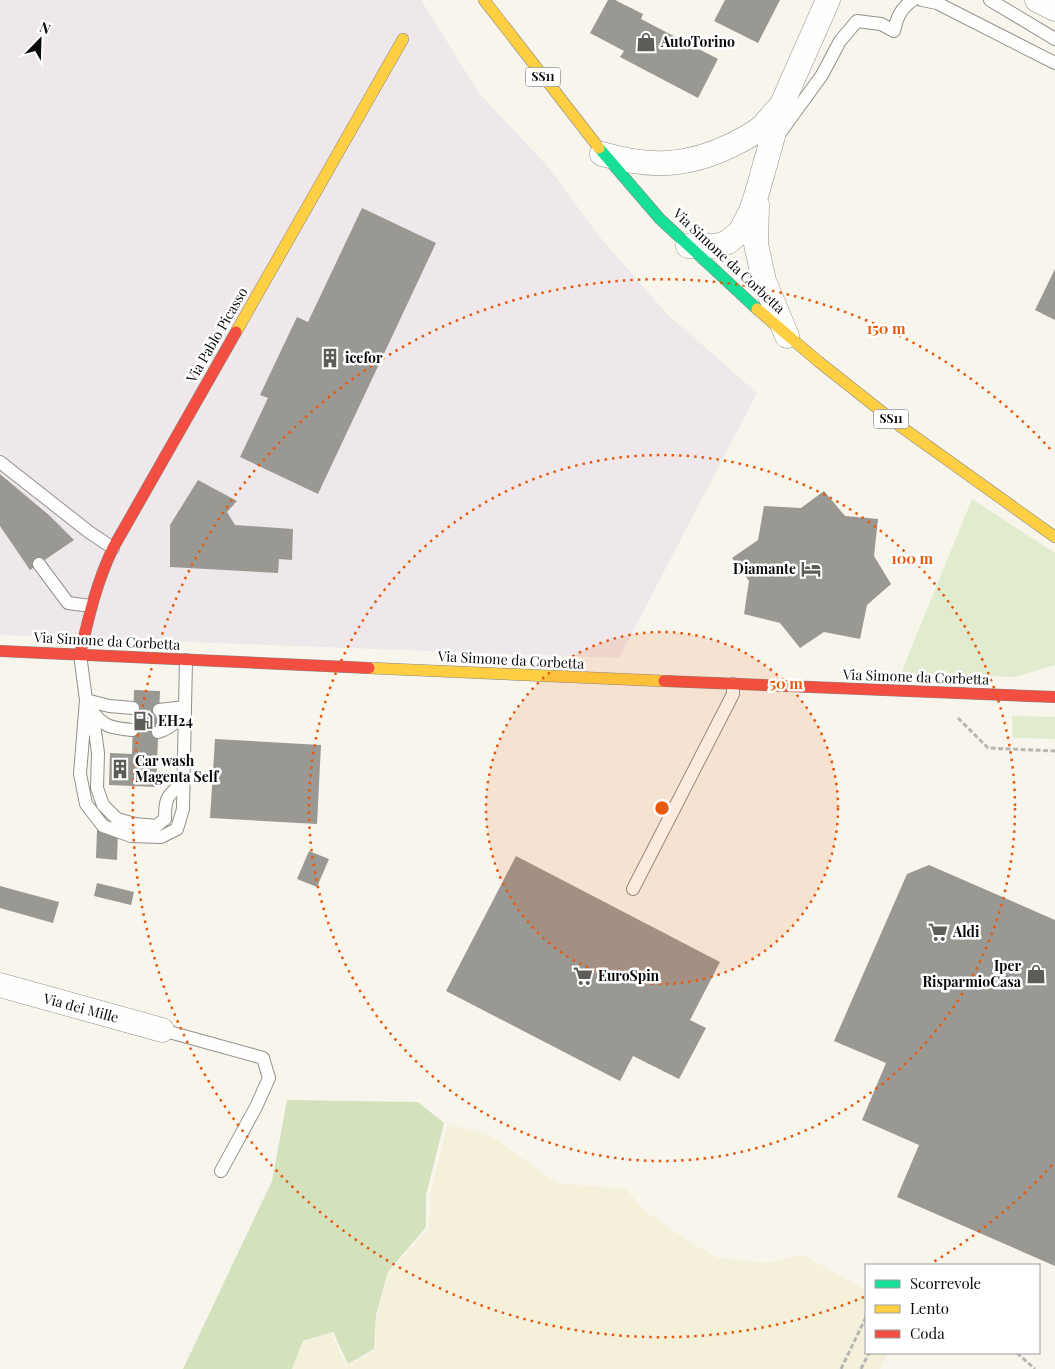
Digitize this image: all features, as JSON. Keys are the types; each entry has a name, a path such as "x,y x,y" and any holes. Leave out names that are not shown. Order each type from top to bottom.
{"street":[{"name":"Via Simone da Corbetta","path":"484,0 602,154 641,198 688,246 787,336 901,426 1055,537"},
{"path":"688,246 717,246 728,242 740,232 751,212 782,104 828,0"},
{"path":"1037,0 1055,9"},
{"name":"Via Pablo Picasso","path":"80,654 101,573 113,548 403,40"},
{"path":"602,154 624,160 655,164 699,159 742,140 762,127 782,104"},
{"path":"757,193 756,244 764,281 787,336"},
{"name":"Via Simone da Corbetta","path":"0,651 1055,697"},
{"name":"Via Simone da Corbetta","path":"1021,696 1046,686"},
{"name":"Via dei Mille","path":"0,986 162,1030"}],"lane":[{"path":"770,148 822,75 840,41 857,21 881,24 894,31 896,20 903,7 913,0"},
{"path":"922,0 937,3 1055,63"},
{"path":"990,0 1055,39"},
{"path":"0,462 89,532 113,548"},
{"path":"39,564 68,603 91,606"},
{"path":"80,654 86,700 95,731 98,753 97,788 103,805 117,819 135,824 156,826 165,819 167,796 183,782"},
{"path":"86,700 80,774 86,804 103,826 131,836 161,837 177,829 183,809 186,660"},
{"path":"633,889 733,694 733,684"},
{"path":"86,700 109,706 133,708"},
{"path":"86,700 95,716 105,725 132,730"},
{"path":"159,710 185,707"},
{"path":"158,732 169,729 177,721 185,707"},
{"path":"162,1030 263,1058 269,1078 256,1107 221,1172"}],"path":[{"path":"934,692 988,748 1055,751"},
{"path":"842,1369 865,1319"},
{"path":"861,1369 868,1354"},
{"path":"1019,1354 1034,1369"}],"shaded area":[{"path":"0,0 421,0 479,93 548,167 599,236 666,313 757,393 619,658 0,635"},
{"path":"448,1124 488,1134 557,1183 626,1189 645,1211 690,1242 718,1258 768,1263 803,1255 865,1289 865,1354 888,1354 880,1369 292,1369 302,1343 331,1333 346,1366 375,1351 377,1317 388,1273 429,1229 430,1196"}],"green space":[{"path":"972,499 1055,553 1055,665 1015,677 901,673"},
{"path":"1012,716 1055,717 1055,739 1013,738"},
{"path":"287,1100 418,1102 444,1123 426,1195 426,1227 388,1272 376,1315 374,1349 348,1364 333,1332 303,1341 292,1369 183,1369 272,1181"}],"building":[{"name":"AutoTorino","path":"608,0 615,0 643,14 641,19 718,59 698,98 620,57 624,51 590,33"},
{"path":"725,0 780,0 758,43 714,21"},
{"name":"icefor","path":"362,208 436,243 318,494 240,457 268,398 260,395 297,317 308,322"},
{"path":"1055,269 1055,320 1035,310"},
{"path":"0,474 50,516 74,540 30,570 0,526"},
{"path":"198,480 237,501 227,512 235,525 293,529 292,560 279,559 278,573 170,567 170,525"},
{"name":"Diamante","path":"824,491 845,516 878,519 874,556 891,584 867,605 860,639 824,632 800,648 780,623 744,614 749,581 732,558 758,540 764,506 801,508"},
{"path":"134,690 160,691 156,787 109,785 110,753 132,754"},
{"path":"215,739 321,745 317,824 210,818"},
{"path":"97,830 118,831 117,860 96,858"},
{"path":"309,851 329,859 317,887 297,879"},
{"name":"EuroSpin","path":"516,856 720,962 690,1020 706,1028 679,1079 633,1056 620,1081 446,991"},
{"path":"929,865 1055,920 1055,1266 897,1197 919,1145 862,1120 886,1063 834,1041 907,874"},
{"path":"97,883 134,892 131,905 94,896"},
{"path":"0,886 59,902 53,923 0,908"}],"traffic: fast":[{"path":"599,148 660,219 757,309"}],"traffic: slow":[{"path":"484,0 599,148"},
{"path":"236,332 403,39"},
{"path":"757,309 819,362 900,426 1055,537"},
{"path":"369,668 664,681"}],"traffic: jam":[{"path":"80,654 97,587 113,548 236,332"},
{"path":"0,651 369,668"},
{"path":"664,681 1055,697"}],"place":[{"name":"AutoTorino","path":"646,42"},
{"name":"icefor","path":"330,358"},
{"name":"Diamante","path":"811,569"},
{"name":"EH24","path":"143,721"},
{"name":"Car wash Magenta Self","path":"120,769"},
{"name":"Aldi","path":"938,932"},
{"name":"Iper RisparmioCasa","path":"1036,974"},
{"name":"EuroSpin","path":"583,976"}]}
